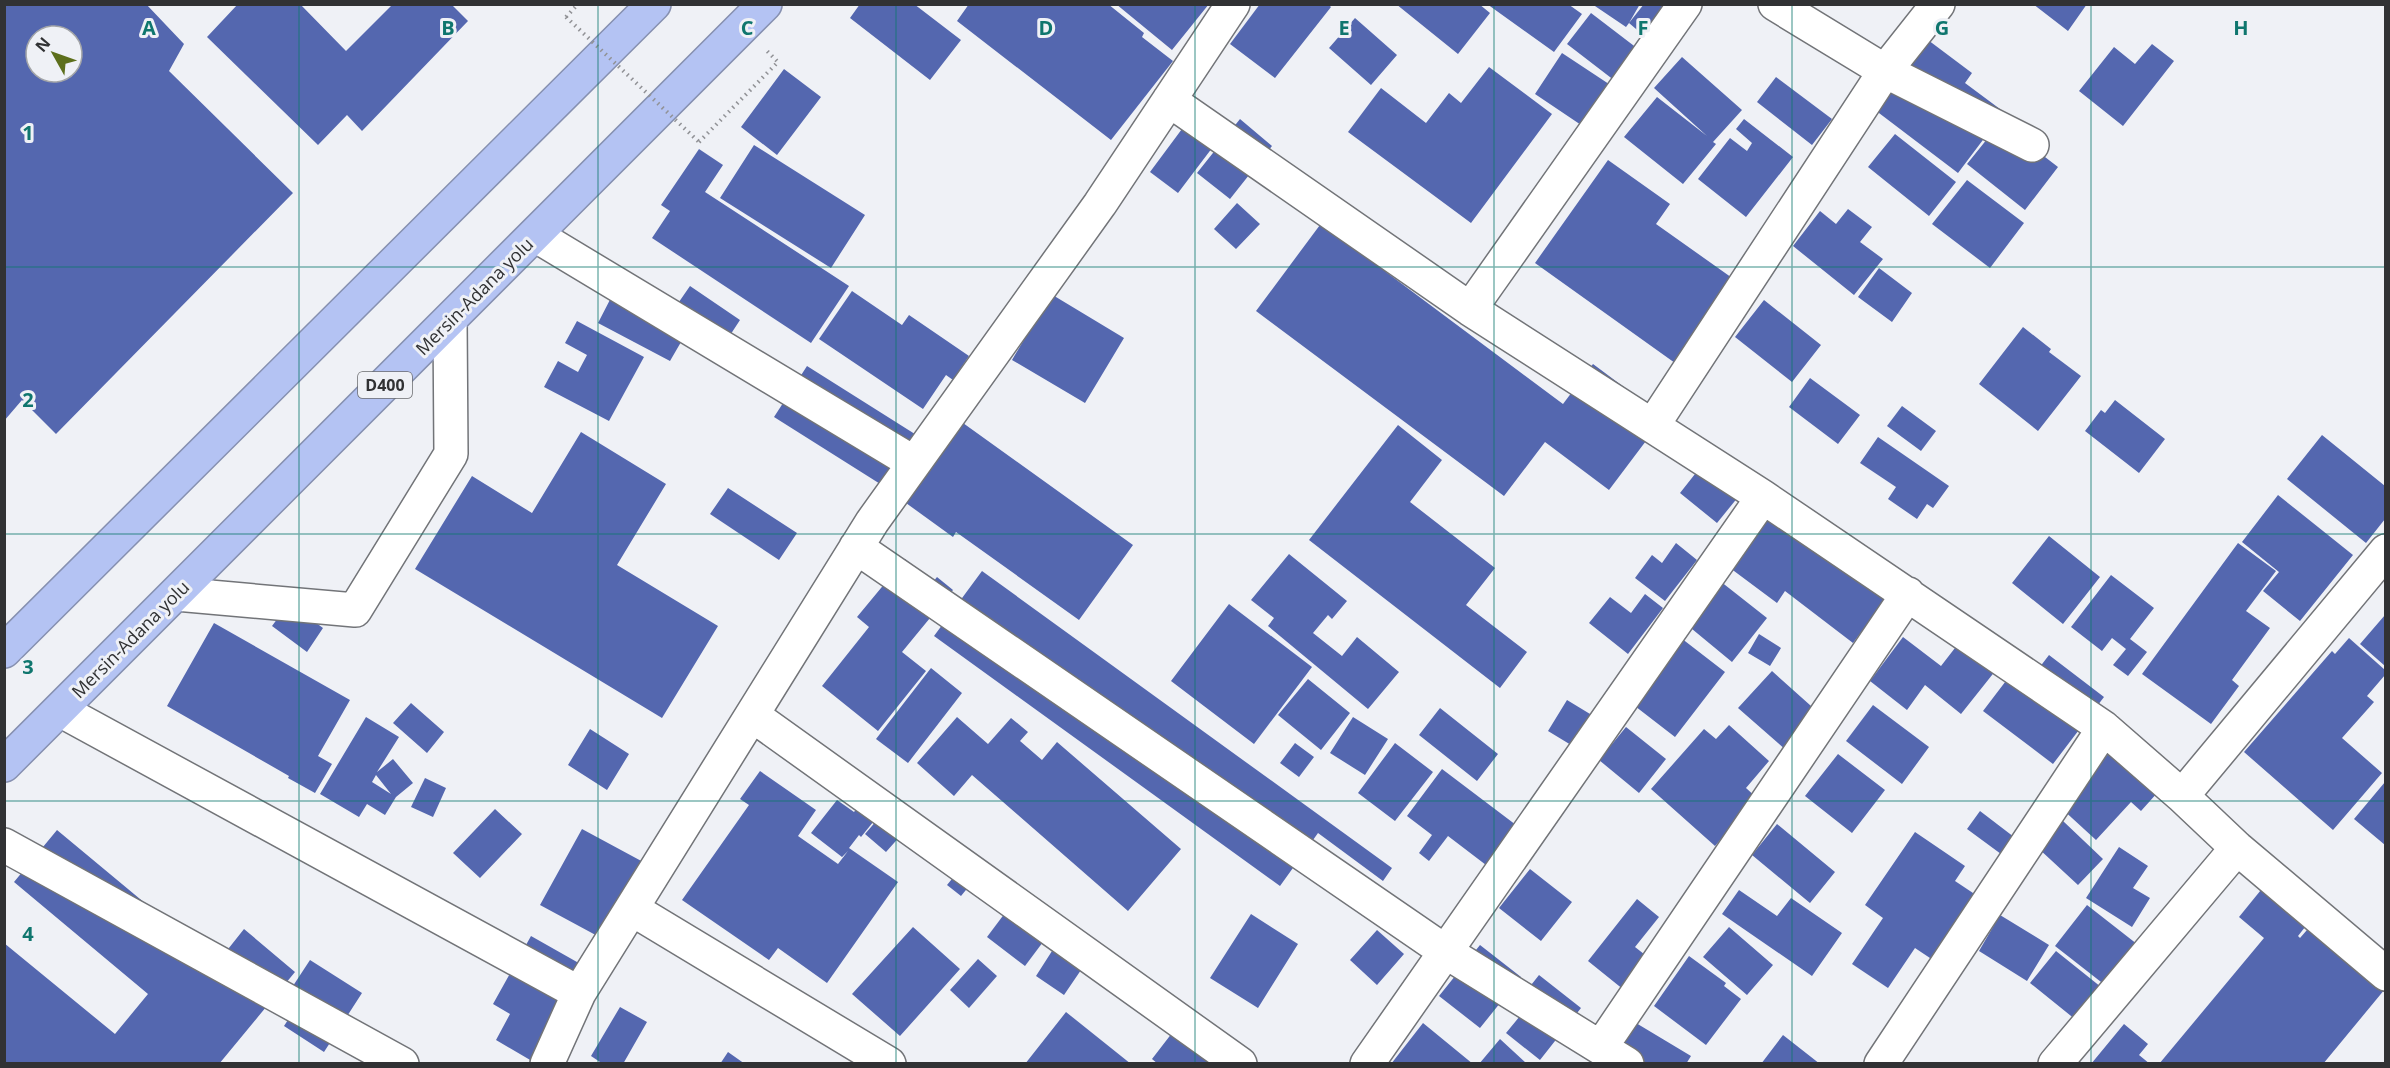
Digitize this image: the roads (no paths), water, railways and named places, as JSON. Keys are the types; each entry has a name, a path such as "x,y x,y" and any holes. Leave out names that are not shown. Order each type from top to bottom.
{"highway":[{"path":"4,651 654,4"},
{"name":"Mersin-Adana yolu","path":"4,765 765,4"}],"street":[{"path":"547,1064 579,993 856,547 1100,204 1233,4"},
{"path":"1470,309 1685,4"},
{"path":"1775,4 1885,71 2032,145"},
{"path":"1653,425 1885,71 1938,4"},
{"path":"1169,100 1470,309 1763,497 2104,728 2237,848 2384,971"},
{"path":"535,235 914,463"},
{"path":"176,594 355,610 451,454 450,320"},
{"path":"1367,1064 1763,497"},
{"path":"856,547 1446,952 1614,1055 1908,594"},
{"path":"2182,796 2385,551"},
{"path":"60,710 579,993"},
{"path":"752,715 1240,1064"},
{"path":"1881,1064 2104,728"},
{"path":"4,845 402,1064"},
{"path":"2055,1064 2237,848"},
{"path":"632,909 889,1064"}]}
